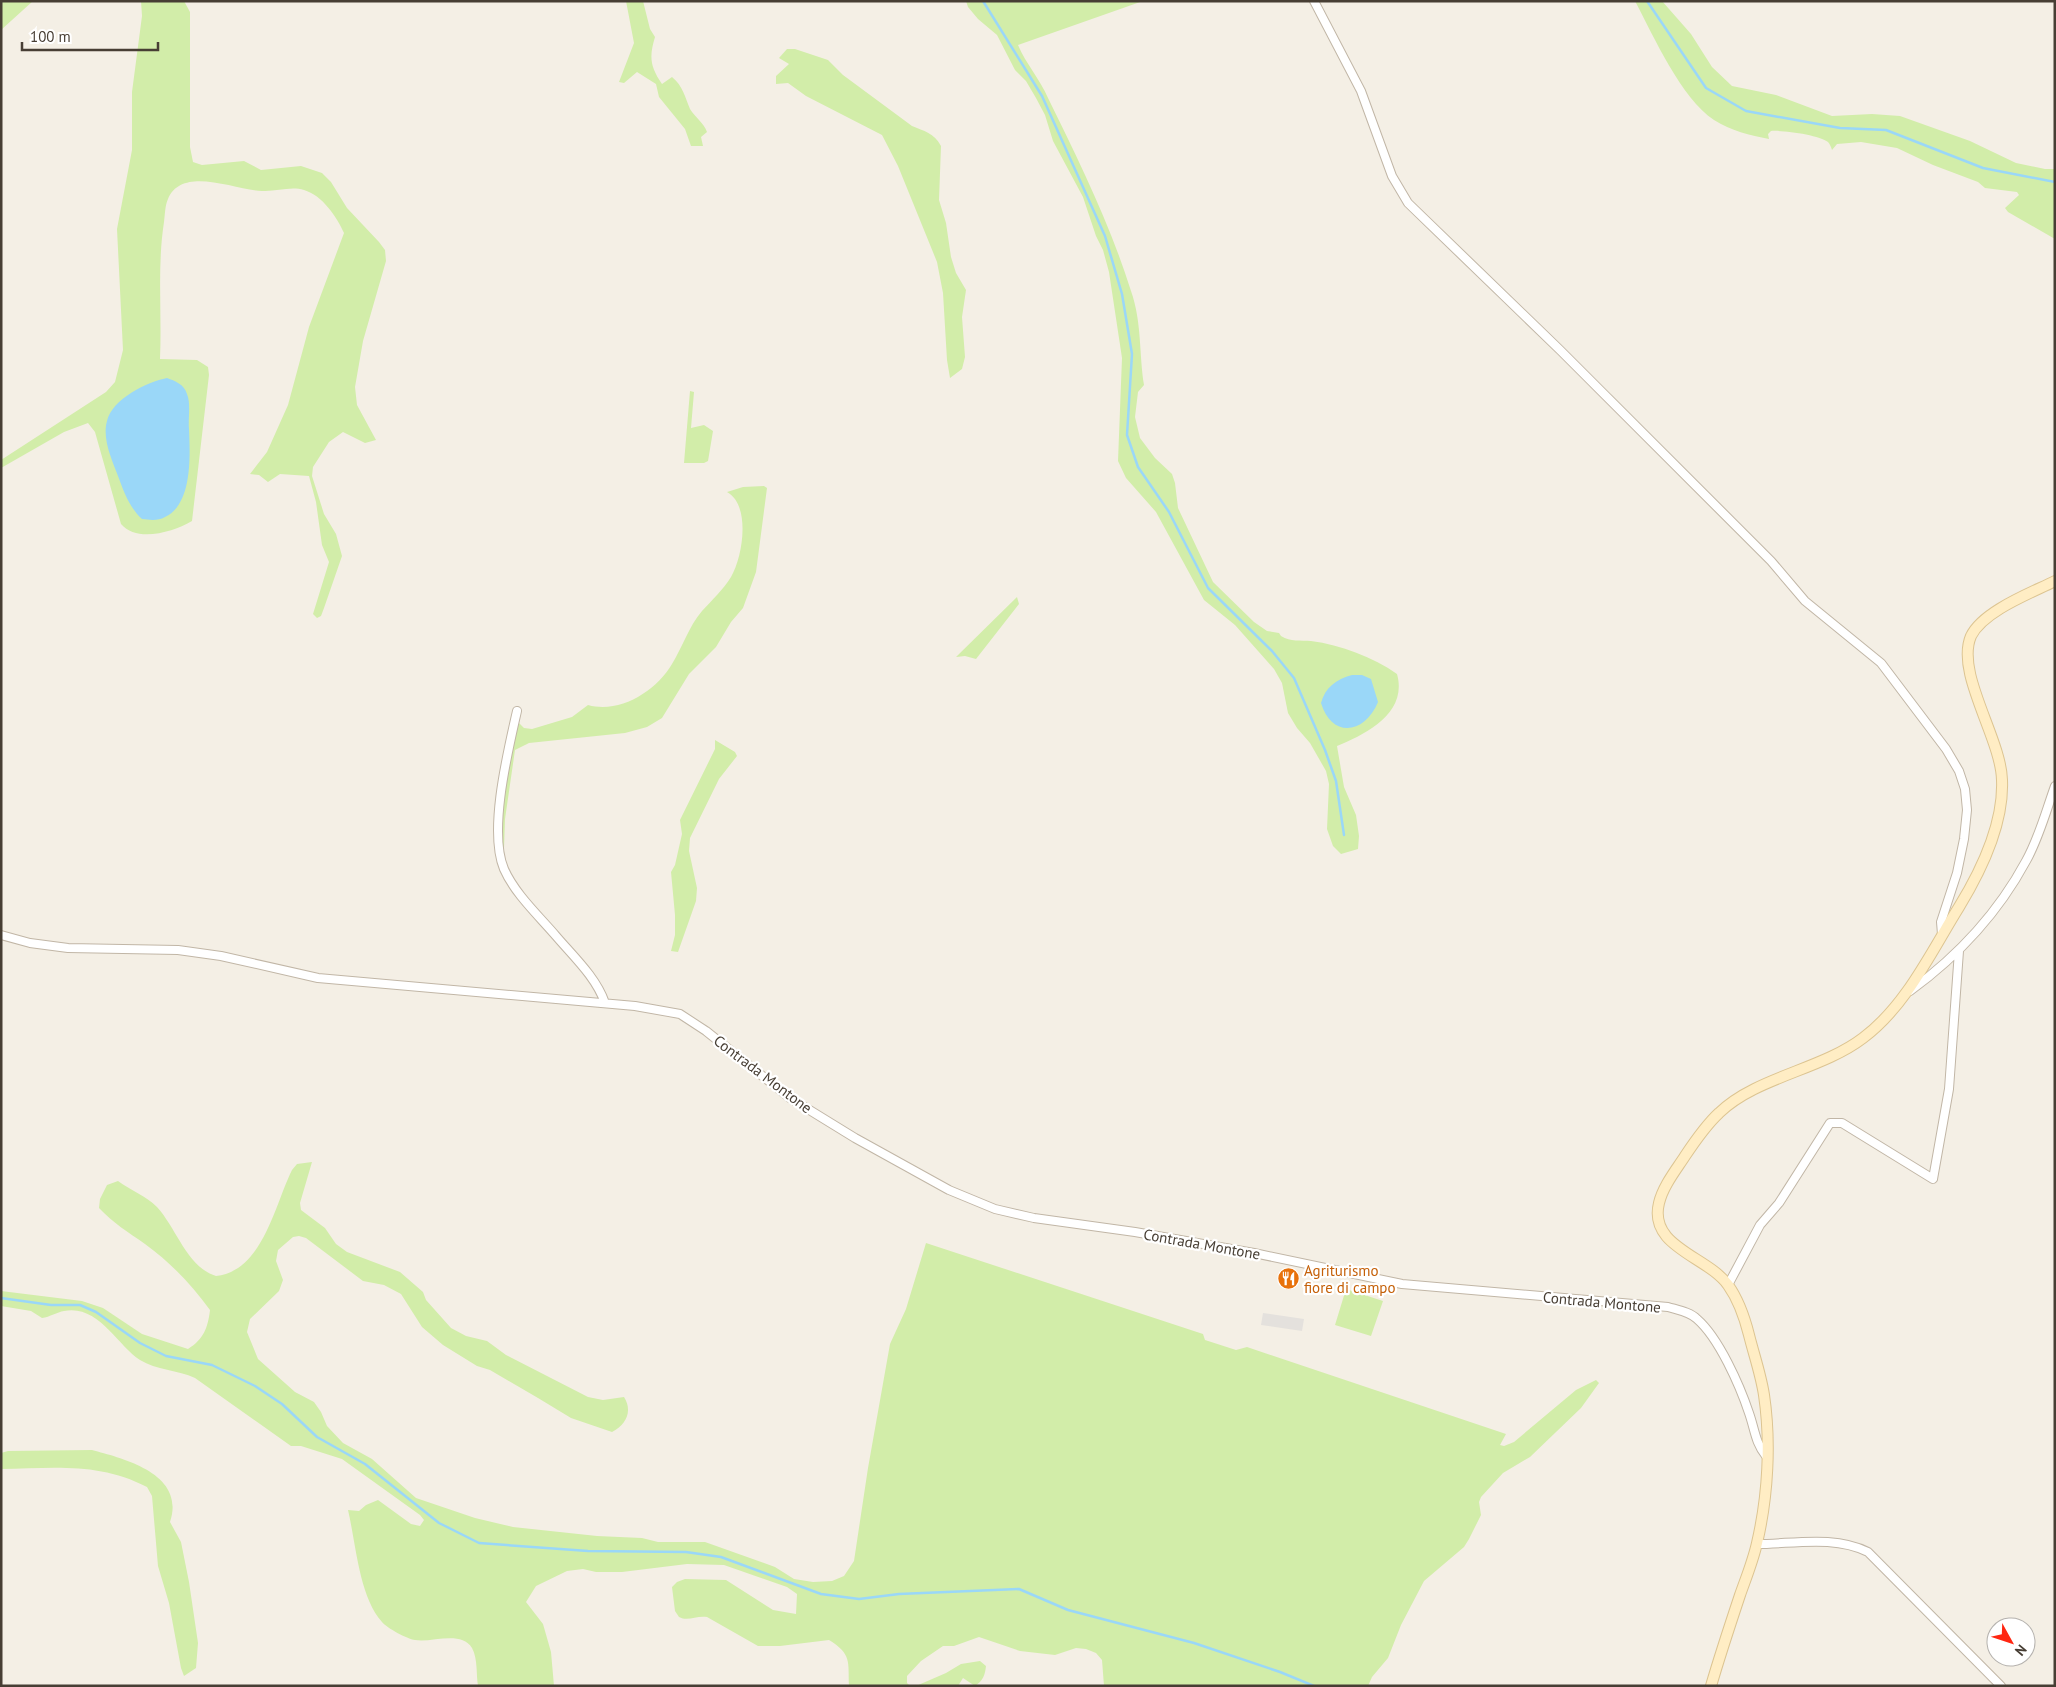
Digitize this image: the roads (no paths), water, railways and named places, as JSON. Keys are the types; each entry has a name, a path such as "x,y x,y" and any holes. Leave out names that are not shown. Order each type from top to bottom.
{"street":[{"path":"1314,1 1361,91 1392,176 1399,191 1408,203 1560,350 1757,547 1805,601 1881,662 1946,749 1959,772 1965,789 1967,810 1960,856 1941,922 1942,934"},
{"path":"1711,1686 1757,1544 1764,1504 1767,1425 1763,1391 1745,1321 1728,1285 1711,1268 1664,1235 1656,1221 1659,1200 1696,1140 1720,1112 1745,1094 1826,1060 1861,1040 1884,1020 1903,996 1972,886 1987,854 1998,815 2002,781 1996,746 1970,677 1967,656 1971,637 1981,622 1996,611 2055,581"},
{"path":"517,711 506,759 500,812 498,848 504,870 524,899 592,979 605,1003"},
{"path":"1903,996 1959,951 1995,909 2026,862 2055,786"},
{"name":"Contrada Montone","path":"1,935 30,943 61,947 178,950 221,956 318,978 605,1003 654,1008 680,1014 706,1031 790,1098 855,1138 949,1190 995,1209 1034,1218 1135,1232 1254,1253 1402,1284 1668,1307 1683,1312 1697,1318 1722,1354 1740,1386 1751,1418 1754,1437 1766,1456"},
{"path":"1728,1285 1760,1225 1778,1203 1830,1123 1842,1123 1933,1179 1949,1089 1959,951"},
{"path":"1757,1544 1823,1541 1854,1545 1868,1552 2001,1686"}],"water":[{"path":"167,378 181,385 186,391 188,398 190,451 188,477 181,501 174,511 160,519 142,519 127,499 122,488 107,442 107,421 110,413 116,406 131,393 150,383"},
{"path":"1352,675 1362,675 1371,679 1378,702 1365,721 1349,728 1340,727 1333,723 1326,715 1321,703 1325,693 1332,685"}],"waterway":[{"path":"983,1 1042,96 1105,236 1122,294 1132,354 1127,435 1138,467 1169,512 1208,588 1272,651 1294,678 1325,750 1336,781 1344,835"},
{"path":"1647,1 1706,88 1746,111 1840,128 1886,130 1983,168 2055,182"},
{"path":"1,1298 51,1305 80,1305 96,1312 140,1343 166,1356 212,1365 255,1386 282,1404 317,1437 365,1464 439,1523 479,1543 588,1551 686,1552 721,1557 821,1594 859,1599 899,1594 1019,1589 1068,1610 1194,1643 1280,1672 1314,1686"}],"place":[{"name":"Agriturismo fiore di campo","path":"1288,1279"}]}
